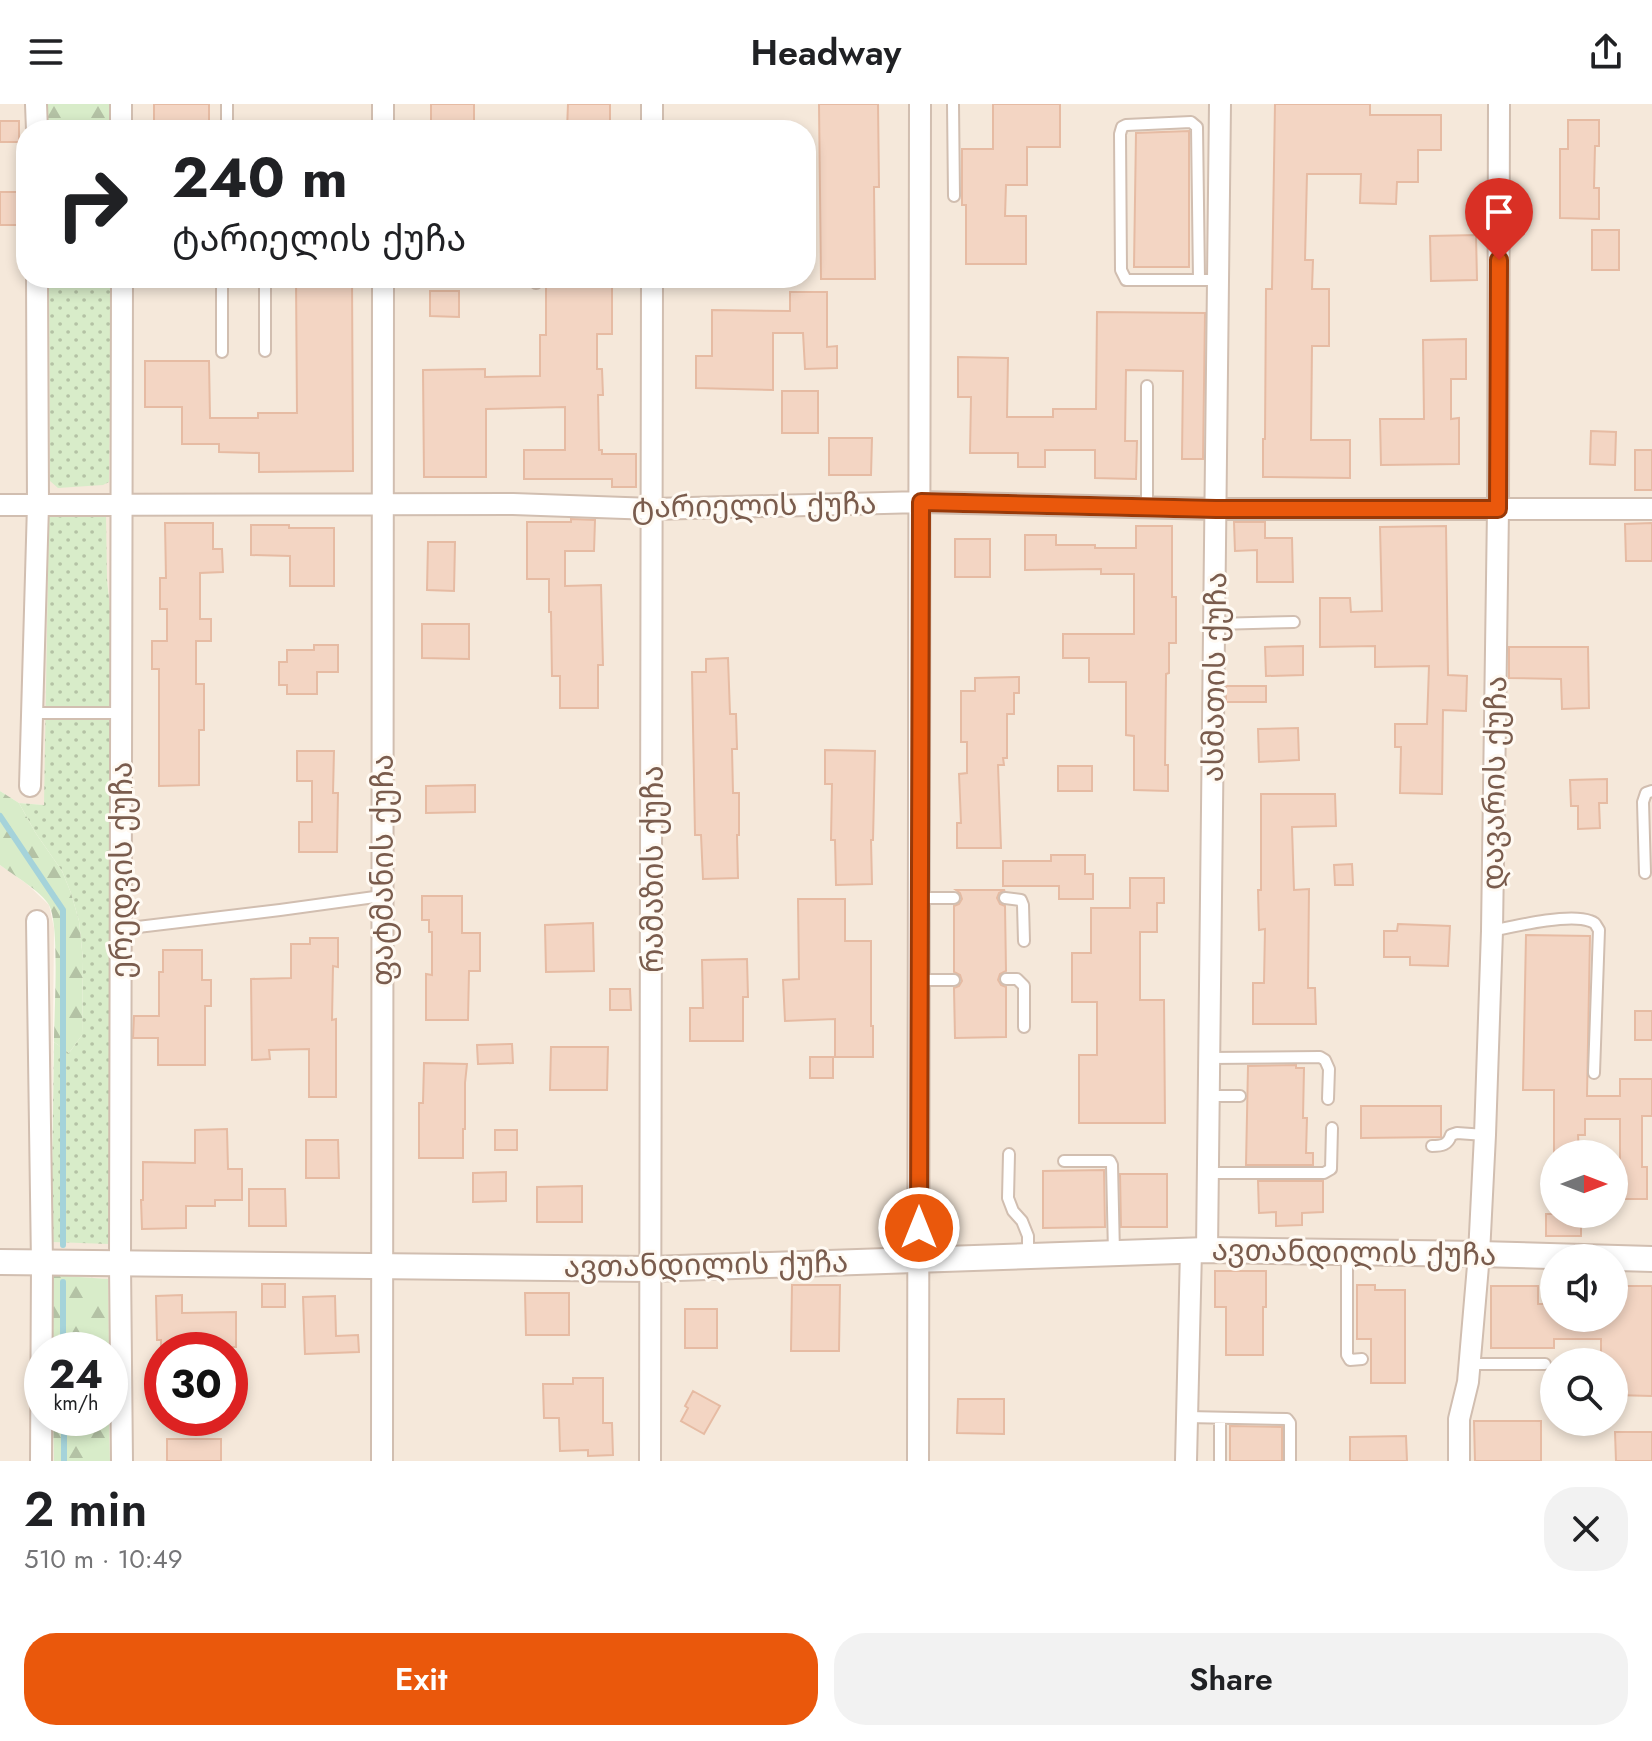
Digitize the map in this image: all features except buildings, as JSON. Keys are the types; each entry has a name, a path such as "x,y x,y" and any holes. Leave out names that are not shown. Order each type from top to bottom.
{"street":[{"path":"918,1461 920,104"},
{"name":"ასმათის ქუჩა","path":"1186,1461 1199,1250 1208,1173 1216,509 1209,280 1220,104"},
{"name":"დავარის ქუჩა","path":"1459,1461 1459,1419 1468,1382 1479,1254 1492,931 1498,509 1499,104"},
{"path":"30,786 38,505 37,288"},
{"name":"ერედვის ქუჩა","path":"122,288 122,1461"},
{"name":"ფატმანის ქუჩა","path":"382,1461 383,288"},
{"name":"რამაზის ქუჩა","path":"650,1461 652,288"},
{"name":"ტარიელის ქუჩა","path":"0,505 383,503 653,509 921,502 1216,509 1652,509"},
{"path":"37,921 42,1263 41,1461"},
{"name":"ავთანდილის ქუჩა","path":"0,1262 650,1269 1199,1250 1652,1259"}],"lane":[{"path":"953,104 954,196"},
{"path":"1191,122 1197,127 1209,280 1126,280 1123,276 1122,127 1191,122"},
{"path":"222,288 222,352"},
{"path":"265,288 265,351"},
{"path":"1147,386 1147,508"},
{"path":"1214,624 1294,622"},
{"path":"32,713 121,713"},
{"path":"1645,873 1643,802 1646,793 1652,791"},
{"path":"121,929 382,896"},
{"path":"920,898 954,898"},
{"path":"1005,898 1021,900 1024,941"},
{"path":"1492,931 1552,920 1586,919 1596,925 1599,930 1594,1073"},
{"path":"1006,979 1017,979 1024,986 1024,1027"},
{"path":"920,980 954,980"},
{"path":"1209,1058 1320,1057 1329,1069 1328,1099"},
{"path":"1209,1096 1240,1096"},
{"path":"1208,1173 1324,1173 1331,1169 1332,1128"},
{"path":"1432,1146 1443,1146 1451,1135 1457,1133 1485,1135"},
{"path":"1009,1154 1008,1198 1028,1236 1028,1256"},
{"path":"1064,1161 1110,1161 1114,1181 1114,1253"},
{"path":"1347,1252 1347,1355 1350,1360 1362,1359"},
{"path":"1469,1364 1540,1364"},
{"path":"1187,1417 1287,1419 1290,1423 1290,1461"},
{"path":"1220,1418 1220,1461"}],"shaded area":[{"path":"0,104 48,104 48,120 16,120 16,288 49,288 50,481 109,481 112,288 816,288 816,120 113,120 113,104 1652,104 1652,1461 110,1461 110,1436 128,1436 128,1332 109,1332 108,1279 51,1276 52,1332 24,1332 24,1436 53,1436 54,1461 0,1461 0,865 49,905 54,928 51,1242 110,1243 111,618 107,579 44,805 19,803 0,791"}],"green space":[{"path":"48,104 113,104 113,120 48,120"},
{"path":"49,288 112,288 109,482 58,488 50,481"},
{"path":"49,513 106,514 111,618 110,1244 51,1242 54,1042 69,1053 82,1035 83,960 79,921 71,893 62,871 19,803 44,805"},
{"path":"0,791 19,803 62,871 79,921 83,960 82,1035 69,1053 54,1042 55,950 49,905 0,865"},
{"path":"51,1275 108,1279 109,1332 52,1332"},
{"path":"53,1436 109,1436 110,1461 54,1461"}],"waterway":[{"path":"0,816 63,910 63,1245"},
{"path":"63,1282 63,1332"},
{"path":"64,1436 64,1461"}],"route":[{"path":"919,1228 921,502 1216,509 1498,509 1499,260"}]}
